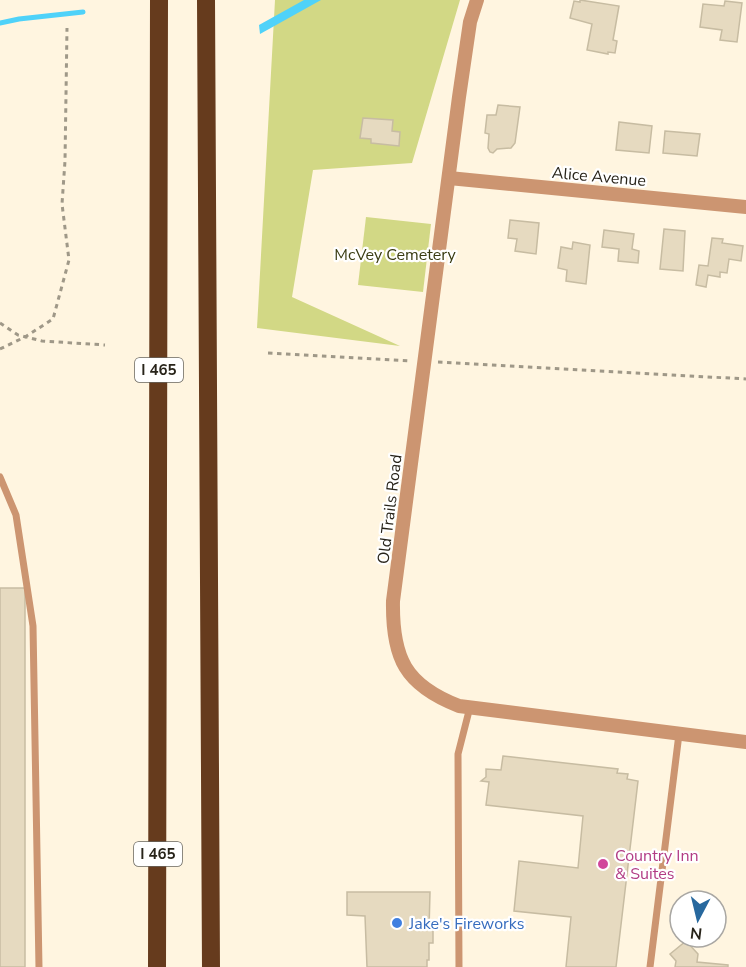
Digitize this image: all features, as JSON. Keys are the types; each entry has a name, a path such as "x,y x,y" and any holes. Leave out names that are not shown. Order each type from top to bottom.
{"highway":[{"name":"I 465","path":"156,967 159,741 159,0"},
{"path":"207,0 211,967"}],"street":[{"name":"Old Trails Road","path":"477,0 470,22 393,601 393,621 399,653 404,665 415,680 435,696 459,706 746,742"},
{"name":"Alice Avenue","path":"449,178 746,207"}],"lane":[{"path":"0,477 16,515 33,626 39,967"},
{"path":"459,967 458,754 470,707"},
{"path":"650,967 679,734"}],"path":[{"path":"0,349 25,337 53,319 69,260 62,204 67,28"},
{"path":"0,323 18,335 42,341 105,345"},
{"path":"268,353 746,379"}],"green space":[{"path":"275,0 460,0 412,163 313,170 292,297 400,346 257,328"},
{"name":"McVey Cemetery","path":"366,217 431,224 423,292 358,285"}],"water":[{"path":"304,0 321,0 260,34 259,25"}],"building":[{"path":"580,0 619,6 613,40 617,41 615,53 587,50 592,24 570,18 574,1 580,2"},
{"path":"725,1 742,3 737,42 720,40 722,30 700,27 703,4 724,6"},
{"path":"498,105 520,107 515,143 511,148 497,149 493,153 488,148 489,134 485,133 487,115 496,115"},
{"path":"363,118 393,120 392,131 400,132 399,146 371,143 371,139 360,138"},
{"path":"619,122 652,126 649,153 616,150"},
{"path":"665,131 700,134 697,156 663,153"},
{"path":"510,220 539,223 536,254 515,251 517,239 508,238"},
{"path":"664,229 685,231 683,271 660,269"},
{"path":"604,230 634,234 632,249 639,251 638,263 618,261 619,249 602,247"},
{"path":"712,238 723,239 722,243 743,246 741,261 729,259 727,273 720,272 720,277 708,275 706,287 696,285 699,265 708,266"},
{"path":"573,242 590,245 586,284 566,281 567,270 558,268 561,247 572,249"},
{"path":"0,588 25,588 25,967 0,967"},
{"name":"Country Inn & Suites","path":"503,756 618,769 617,773 628,774 627,779 638,781 616,967 566,967 571,917 514,911 519,861 578,868 583,816 486,805 489,782 481,781 486,777 486,769 501,770"},
{"name":"Jake's Fireworks","path":"347,892 430,892 429,930 433,930 433,943 429,943 427,967 367,967 365,916 347,915"},
{"path":"676,949 693,949 698,954 697,962 728,965 728,967 675,967 676,961 670,954"}],"waterway":[{"path":"0,23 83,12"}],"place":[{"name":"Country Inn & Suites","path":"603,864"},
{"name":"Jake's Fireworks","path":"397,923"}]}
